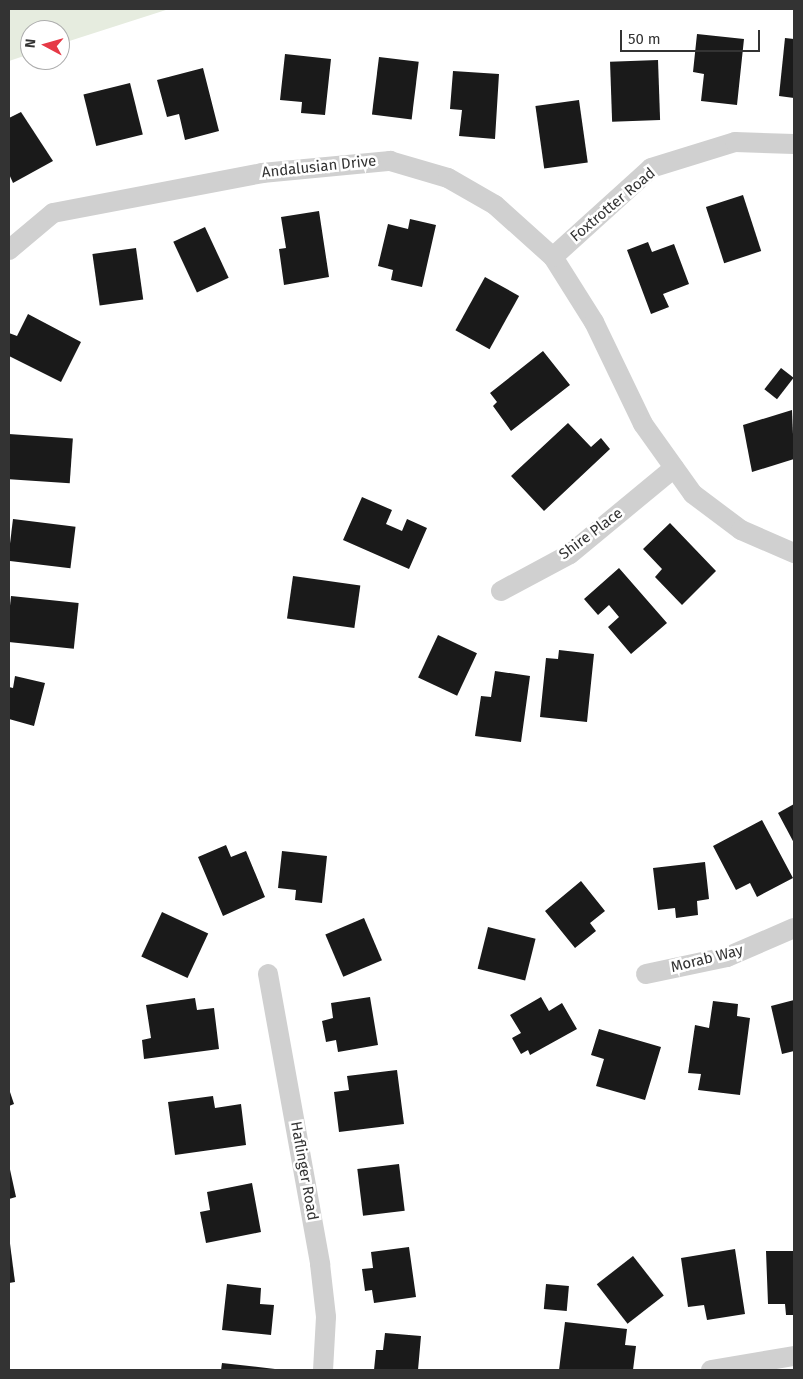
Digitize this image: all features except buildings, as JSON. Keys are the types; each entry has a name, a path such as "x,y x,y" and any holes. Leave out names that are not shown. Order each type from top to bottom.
{"street":[{"name":"Foxtrotter Road","path":"553,257 651,168 735,142 794,144"},
{"name":"Andalusian Drive","path":"9,250 52,213 262,173 390,160 448,178 495,204 553,257 594,322 643,424 692,494 741,530 794,553"},
{"name":"Shire Place","path":"501,591 570,554 674,468"},
{"name":"Morab Way","path":"646,974 727,957 794,928"},
{"name":"Haflinger Road","path":"268,974 320,1264 326,1317 323,1370"},
{"path":"711,1370 794,1356"}],"shaded area":[{"path":"9,9 169,9 70,41 70,20 20,20 20,57 9,61"}]}
